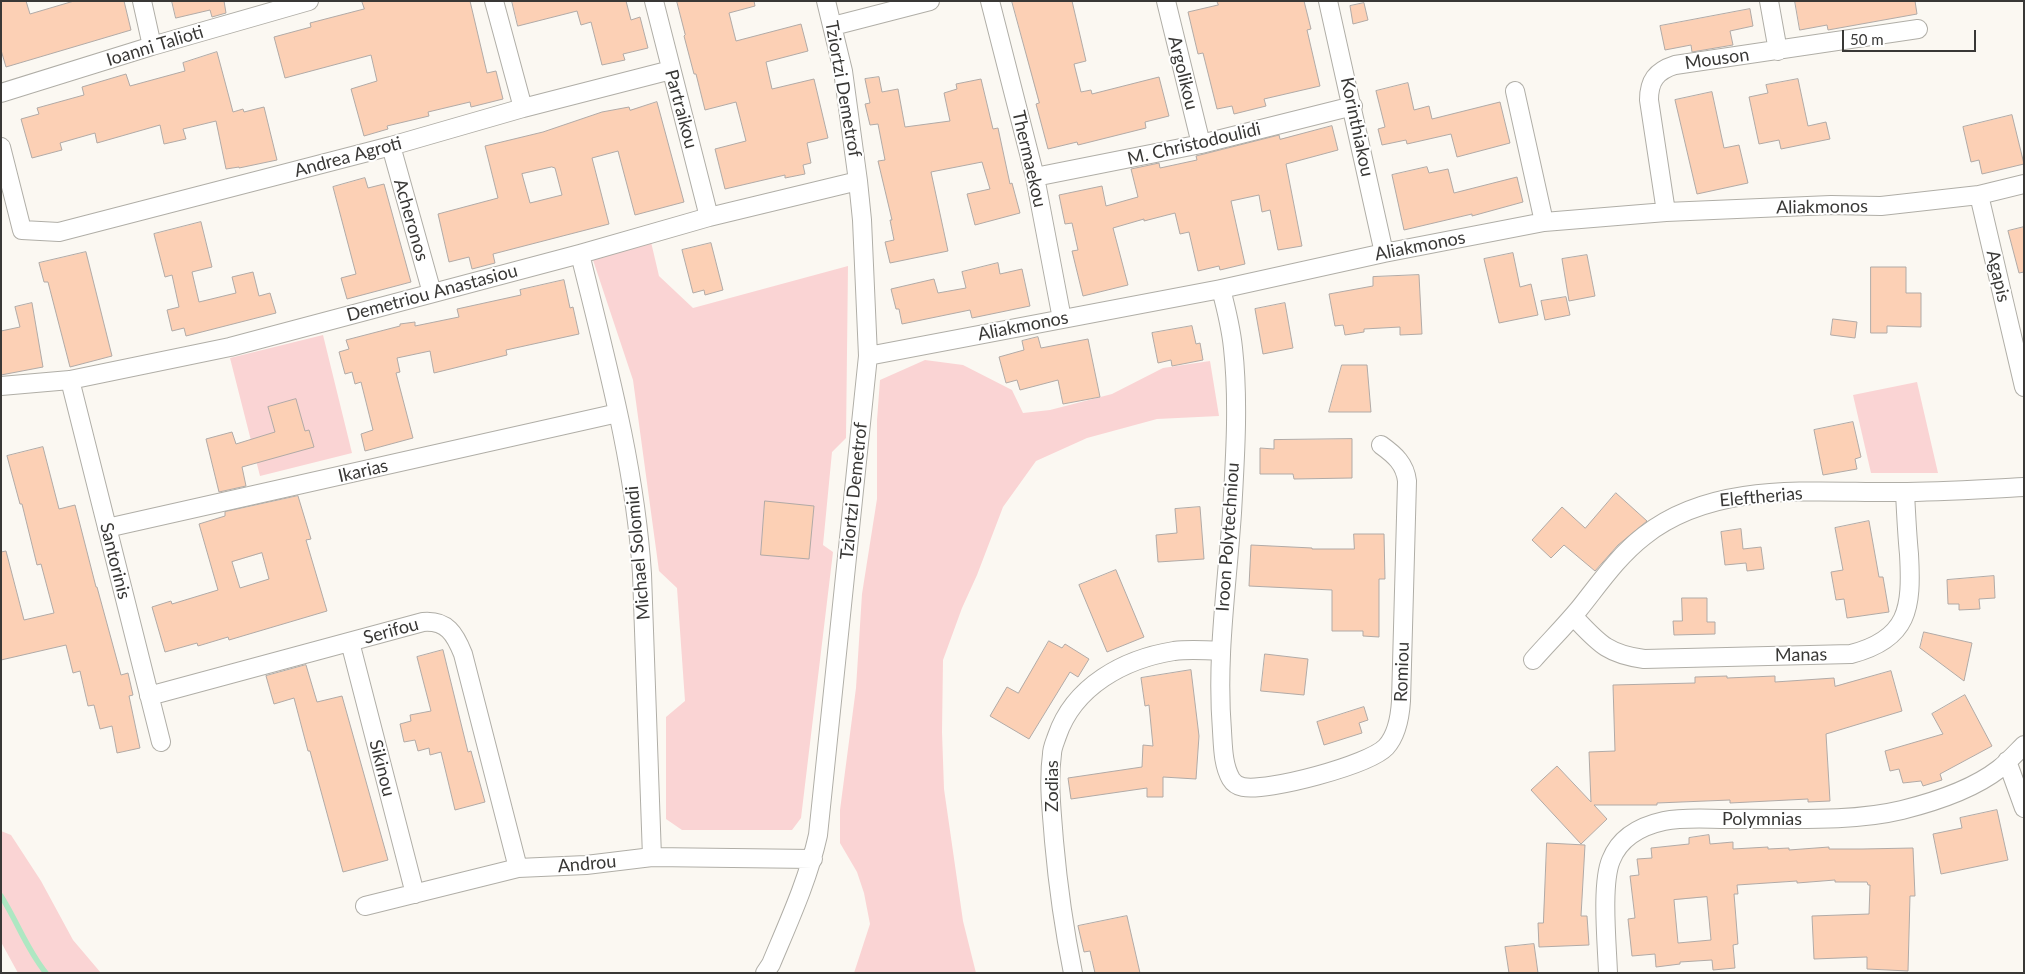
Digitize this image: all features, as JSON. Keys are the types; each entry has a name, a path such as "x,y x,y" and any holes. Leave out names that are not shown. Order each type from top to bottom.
{"street":[{"path":"142,1 152,46"},
{"name":"Ioanni Talioti","path":"1,93 152,46 309,1"},
{"path":"494,1 523,108"},
{"name":"Partraikou","path":"654,1 709,217"},
{"name":"Tziortzi Demetrof","path":"765,973 771,964 800,896 813,859 823,802 868,356 862,220 858,181 843,71 826,1"},
{"path":"833,26 930,1"},
{"name":"Thermaekou","path":"990,1 1034,177 1062,319"},
{"name":"Argolikou","path":"1166,1 1201,144"},
{"name":"Korinthiakou","path":"1328,1 1353,106 1384,253"},
{"path":"1769,1 1778,51"},
{"name":"Mouson","path":"1666,212 1649,100 1649,87 1664,68 1918,29"},
{"name":"Andrea Agroti","path":"1,148 22,230 59,232 391,146 523,108 671,70"},
{"path":"1515,91 1544,222"},
{"name":"M. Christodoulidi","path":"1034,177 1201,144 1353,106"},
{"name":"Acheronos","path":"391,146 432,293"},
{"name":"Demetriou Anastasiou","path":"1,386 70,380 230,347 580,254 709,217 858,181"},
{"name":"Aliakmonos","path":"868,356 1221,289 1384,253 1544,222 1666,212 1831,205 1881,206 1979,195 2024,184"},
{"name":"Agapis","path":"1979,195 2020,357 2024,387"},
{"name":"Michael Solomidi","path":"580,254 618,413 639,529 644,603 652,857"},
{"name":"Iroon Polytechniou","path":"1221,289 1232,341 1236,407 1232,514 1220,651 1220,708 1227,770 1236,784"},
{"name":"Santorinis","path":"70,380 160,742"},
{"name":"Ikarias","path":"107,528 618,413"},
{"name":"Romiou","path":"1236,784 1241,787 1257,788 1336,771 1381,752 1394,736 1402,701 1407,481 1405,468 1399,460 1381,445"},
{"name":"Eleftherias","path":"1533,660 1573,616 1623,554 1644,536 1684,511 1708,502 1742,496 1794,493 1904,492 2024,487"},
{"name":"Manas","path":"1573,616 1597,641 1612,652 1634,658 1851,654 1868,649 1884,642 1897,629 1905,618 1909,601 1910,577 1904,492"},
{"name":"Serifou","path":"149,696 423,622 439,623 451,630 463,654 518,868"},
{"name":"Sikinou","path":"350,642 414,894"},
{"name":"Zodias","path":"1073,973 1061,908 1052,814 1052,752 1060,729 1070,708 1083,694 1100,680 1123,666 1152,656 1175,651 1220,651"},
{"name":"Polymnias","path":"1608,973 1606,884 1611,860 1624,839 1640,829 1665,821 1858,817 1901,810 1978,783 2000,769 2024,745"},
{"path":"2007,761 2024,808"},
{"name":"Androu","path":"365,906 518,868 586,865 652,857 813,859"}],"shaded area":[{"path":"651,242 659,276 693,308 848,266 846,438 832,452 823,545 833,552 801,818 792,830 682,830 666,819 666,717 685,701 677,588 659,571 633,380 593,260"},
{"path":"323,335 352,453 260,476 230,358"},
{"path":"925,360 963,365 1012,390 1023,413 1050,410 1112,394 1163,368 1210,361 1219,416 1157,419 1087,438 1036,461 1003,507 943,660 942,732 944,789 963,921 976,973 854,973 870,924 864,893 857,872 840,843 840,810 856,688 862,594 877,499 877,420 880,380"},
{"path":"1917,382 1938,473 1871,473 1853,395"},
{"path":"1,831 11,835 41,881 73,940 101,973 18,973 1,942"}],"building":[{"path":"1,1 26,1 30,14 74,1 124,1 131,30 6,67 1,50"},
{"path":"172,1 224,1 226,13 212,17 210,10 176,18"},
{"path":"362,1 470,1 487,73 496,71 503,99 471,107 470,102 428,112 429,116 387,126 388,129 364,136 351,89 377,81 371,55 285,78 274,37 311,27 310,23 364,9"},
{"path":"512,1 626,1 631,20 640,17 648,48 623,54 625,60 602,65 591,22 581,25 577,11 518,26"},
{"path":"677,1 754,1 755,6 729,13 736,41 801,24 808,51 766,62 772,89 814,79 828,138 807,143 811,163 803,165 805,174 785,178 785,175 725,189 715,149 746,141 736,102 705,110 684,36"},
{"path":"1012,1 1072,1 1086,61 1074,64 1081,92 1091,90 1092,94 1159,77 1169,116 1145,122 1146,128 1078,145 1077,142 1048,149 1036,104 1039,103"},
{"path":"1217,1 1304,1 1311,29 1307,30 1320,86 1264,99 1266,106 1234,114 1232,106 1217,109 1203,53 1198,54 1188,12 1218,5"},
{"path":"1795,1 1915,1 1917,14 1828,30 1827,25 1800,30"},
{"path":"1364,3 1368,20 1353,24 1350,6"},
{"path":"1750,9 1753,26 1730,31 1733,45 1692,52 1691,45 1665,50 1660,26"},
{"path":"217,52 233,112 243,109 244,112 264,107 277,160 226,169 216,121 183,129 186,139 164,144 160,125 97,143 95,133 60,143 62,150 32,158 21,119 39,114 37,108 84,95 82,87 126,74 130,86 185,71 183,63"},
{"path":"879,77 882,92 898,89 905,127 950,121 944,93 957,89 956,84 981,79 993,129 998,128 1010,184 1012,183 1020,213 975,225 967,194 990,189 982,162 931,172 948,251 890,263 885,242 894,240 890,220 892,220 878,161 885,160 878,124 870,125 865,104 870,103 865,79"},
{"path":"1798,79 1808,126 1826,122 1830,139 1781,149 1779,140 1759,144 1749,97 1768,93 1766,85"},
{"path":"1408,83 1414,110 1429,106 1432,119 1500,102 1510,143 1457,157 1451,134 1407,144 1406,140 1382,145 1378,129 1385,127 1376,91"},
{"path":"1712,92 1724,148 1739,145 1748,183 1697,194 1675,100"},
{"path":"657,102 684,202 635,215 618,151 592,158 609,224 493,254 495,263 472,269 469,257 449,262 438,214 498,198 485,146 543,132 602,112 629,107 630,110","holes":["552,167 555,168 562,195 530,203 522,174"]},
{"path":"2012,115 2024,164 1982,174 1979,160 1971,162 1963,127"},
{"path":"1332,126 1338,150 1286,164 1302,246 1278,250 1270,210 1262,212 1259,195 1231,201 1245,264 1220,270 1219,266 1198,271 1189,232 1180,234 1175,213 1144,221 1144,219 1113,228 1128,285 1083,296 1072,251 1078,250 1072,223 1065,224 1059,195 1102,186 1106,206 1138,197 1131,169 1159,163 1160,168 1197,160 1196,156 1279,135 1280,139"},
{"path":"1427,167 1429,173 1448,169 1454,193 1517,177 1523,202 1472,216 1472,214 1404,230 1392,175"},
{"path":"365,178 368,188 384,184 411,282 347,299 341,278 356,274 333,187"},
{"path":"201,222 212,267 192,272 199,302 236,293 232,277 253,272 259,296 270,293 276,313 186,336 184,328 172,331 167,310 179,307 172,275 165,277 154,234"},
{"path":"2024,227 2024,272 2019,273 2008,231"},
{"path":"711,243 723,290 705,295 704,290 693,293 682,250"},
{"path":"86,252 112,356 70,367 48,282 44,282 39,263"},
{"path":"1513,253 1520,287 1531,284 1538,315 1499,323 1484,259"},
{"path":"1587,255 1595,296 1569,301 1562,259"},
{"path":"998,263 1000,274 1022,269 1030,306 972,318 970,310 902,324 899,309 896,309 891,289 934,279 938,293 966,288 962,272"},
{"path":"1871,267 1906,267 1906,293 1921,293 1921,327 1887,326 1887,333 1871,333"},
{"path":"1419,275 1422,334 1400,335 1400,327 1364,329 1364,332 1345,335 1343,325 1335,326 1329,294 1373,286 1373,277"},
{"path":"564,280 570,308 573,307 579,334 506,350 507,355 434,373 430,351 397,358 400,372 396,373 413,438 365,451 361,434 373,430 361,382 355,384 352,372 345,374 339,352 349,349 346,340 400,326 400,324 415,322 415,326 459,317 457,309 521,295 520,290"},
{"path":"1566,297 1570,315 1545,320 1541,301"},
{"path":"32,303 43,367 1,375 1,331 20,327 15,307"},
{"path":"1285,303 1293,348 1263,354 1255,309"},
{"path":"1833,319 1857,322 1855,338 1831,335"},
{"path":"1192,326 1196,344 1200,343 1203,360 1172,366 1171,360 1158,363 1152,333"},
{"path":"1038,337 1041,348 1088,339 1100,397 1063,404 1058,380 1020,390 1017,380 1006,383 999,357 1024,350 1022,341"},
{"path":"1342,365 1367,365 1371,412 1329,412"},
{"path":"296,399 305,431 309,430 314,447 242,467 246,486 219,492 206,439 232,432 236,444 275,432 268,407"},
{"path":"1853,422 1861,457 1855,459 1857,469 1823,475 1814,430"},
{"path":"1352,439 1352,478 1294,479 1293,474 1260,474 1260,448 1274,449 1274,440"},
{"path":"43,447 59,509 75,505 121,675 128,673 133,695 129,696 140,748 117,753 112,726 100,729 94,705 88,706 80,671 73,673 66,645 1,660 1,552 6,551 24,620 54,613 41,564 37,565 22,504 20,504 7,456"},
{"path":"1616,493 1647,521 1618,545 1595,571 1564,545 1551,558 1532,540 1562,507 1585,528"},
{"path":"298,496 311,539 306,540 327,611 229,640 228,637 198,646 197,643 165,652 152,607 171,601 172,604 218,590 199,524 225,516 225,512","holes":["262,553 269,579 240,588 232,562"]},
{"path":"765,501 814,506 809,559 761,555"},
{"path":"1200,507 1204,559 1158,562 1156,535 1177,533 1175,509"},
{"path":"1869,521 1879,577 1883,577 1889,612 1847,618 1844,599 1836,600 1831,572 1843,570 1835,528"},
{"path":"1741,529 1743,549 1761,547 1764,569 1747,571 1746,563 1725,565 1721,532"},
{"path":"1354,534 1384,534 1385,579 1379,579 1379,637 1363,636 1363,631 1332,631 1332,590 1249,586 1251,545 1312,549 1354,549"},
{"path":"1116,570 1144,637 1107,652 1079,585"},
{"path":"1994,576 1995,598 1979,599 1980,609 1959,610 1959,604 1948,604 1947,580"},
{"path":"1682,598 1707,598 1707,622 1715,622 1715,634 1674,635 1673,621 1682,621"},
{"path":"1924,632 1972,643 1964,681 1920,648"},
{"path":"1049,641 1062,648 1065,644 1089,659 1078,677 1070,672 1029,739 990,716 1007,687 1018,693"},
{"path":"443,650 468,752 471,751 485,802 455,810 441,752 430,755 429,748 418,751 415,740 404,742 400,724 411,721 410,715 431,711 417,657"},
{"path":"1265,654 1308,659 1304,695 1261,691"},
{"path":"306,665 317,702 342,696 388,860 343,872 294,698 274,704 266,676"},
{"path":"1191,670 1199,736 1196,779 1163,777 1163,797 1147,797 1147,788 1071,799 1068,778 1142,767 1143,745 1153,746 1149,705 1145,706 1141,678"},
{"path":"1891,671 1902,711 1826,734 1830,801 1808,802 1808,799 1730,803 1730,800 1657,803 1657,805 1594,805 1607,819 1581,844 1531,790 1557,766 1591,802 1589,752 1615,751 1613,685 1695,683 1695,677 1775,676 1775,682 1834,678 1835,686"},
{"path":"1965,695 1992,746 1940,774 1942,780 1923,786 1921,781 1903,783 1899,769 1890,771 1885,751 1943,734 1932,714"},
{"path":"1364,707 1368,720 1359,723 1362,733 1324,745 1317,722"},
{"path":"1997,810 2008,860 1941,874 1933,834 1962,828 1960,818"},
{"path":"1709,835 1710,844 1733,842 1733,849 1768,847 1768,849 1789,848 1789,850 1829,847 1829,849 1913,848 1915,896 1910,896 1908,971 1867,969 1867,957 1814,959 1812,916 1869,914 1870,885 1867,882 1835,882 1835,880 1737,885 1738,894 1734,894 1738,944 1733,945 1735,968 1713,970 1712,960 1680,962 1680,964 1656,967 1655,954 1632,956 1628,919 1635,918 1630,876 1639,875 1637,859 1652,858 1651,848 1689,844 1689,838","holes":["1707,897 1711,940 1678,943 1674,900"]},
{"path":"1547,843 1585,845 1581,916 1587,916 1589,945 1539,947 1538,923 1543,923"},
{"path":"1127,916 1140,973 1095,973 1090,951 1084,952 1078,926"},
{"path":"1534,944 1538,973 1509,973 1505,947"}],"waterway":[{"path":"1,896 33,955 46,973"}]}
